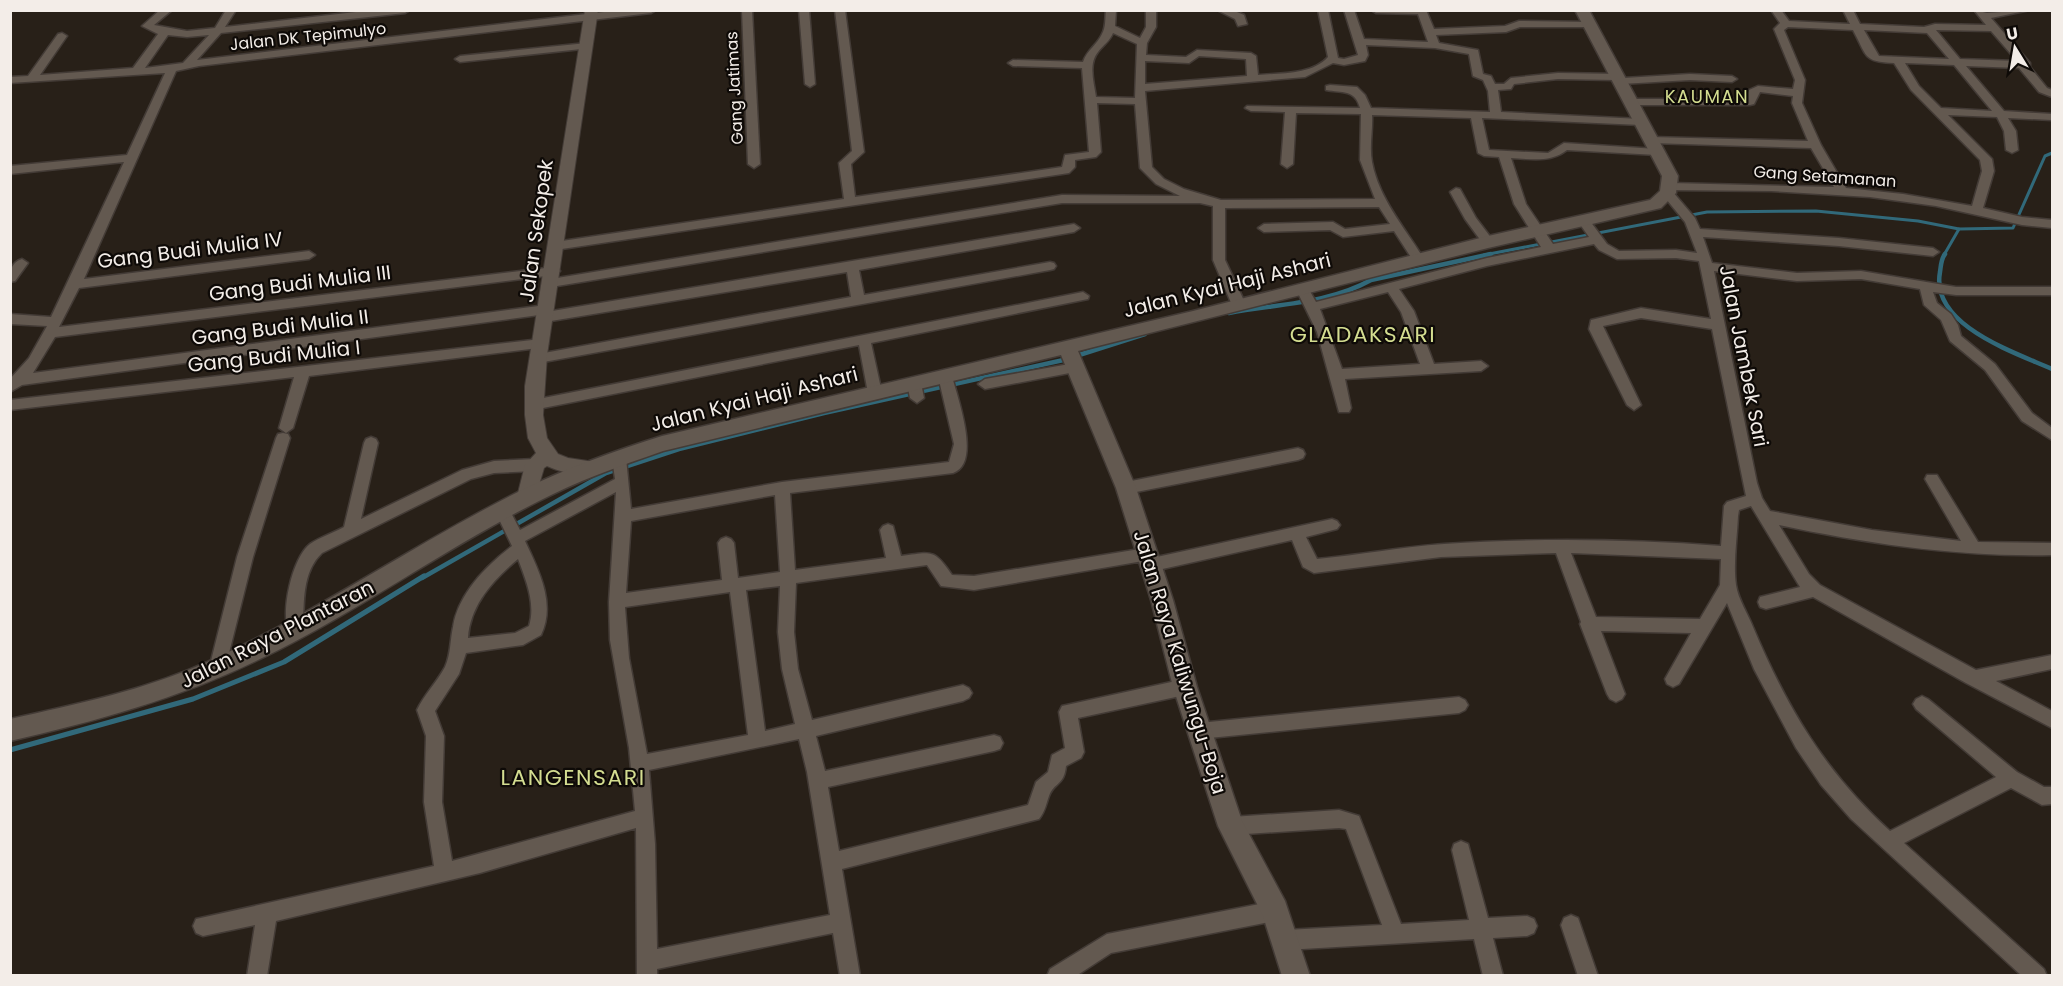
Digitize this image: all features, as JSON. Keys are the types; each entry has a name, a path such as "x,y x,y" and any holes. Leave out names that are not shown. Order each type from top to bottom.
{"main road":[{"path":"1586,17 1670,176 1670,190"},
{"name":"Jalan Kyai Haji Ashari","path":"527,497 594,468 621,472 662,444 875,393 916,390 947,382 1072,359 1239,306 1308,299 1418,260 1538,234 1655,204 1670,190"},
{"name":"Jalan Raya Kaliwungu-Boja","path":"1072,359 1126,488 1162,600 1185,687 1232,826 1275,911 1296,975"},
{"name":"Jalan Raya Plantaran","path":"10,730 106,707 176,687 217,669 295,628 512,532 527,497"}],"street":[{"path":"167,10 147,26 165,32 187,34 405,10"},
{"path":"187,65 217,32 231,10"},
{"name":"Jalan DK Tepimulyo","path":"10,80 172,69 187,65 591,15 651,10"},
{"name":"Gang Jatimas","path":"747,10 754,164"},
{"path":"804,10 810,84"},
{"path":"840,10 858,152 845,163 850,202"},
{"path":"555,246 1068,169 1069,157 1092,155 1095,152 1087,65 1091,53 1103,42 1110,27 1111,10"},
{"path":"1151,10 1152,27 1142,43 1140,58 1140,94 1146,168 1153,177 1197,200 1219,204 1384,203"},
{"path":"1222,10 1240,17 1242,24"},
{"path":"1323,10 1333,57 1331,60"},
{"path":"1091,100 1305,74 1331,60 1344,62 1361,59 1363,55 1360,42 1349,10"},
{"path":"1376,10 1421,11 1435,45"},
{"path":"1776,10 1786,24"},
{"path":"1848,10 1872,56 1878,59 2023,66 2043,90 2052,94"},
{"path":"1981,13 2025,10"},
{"path":"1981,13 2025,62 2023,66"},
{"name":"Jalan Sekopek","path":"541,460 536,439 533,405 591,15"},
{"path":"1429,32 1506,29 1519,24 1586,17"},
{"path":"1843,192 1815,145 1797,103 1800,80 1779,29 1786,24 1930,30 1935,27 1995,28"},
{"path":"1110,27 1142,43"},
{"path":"1930,30 2000,113 2010,131 2012,150"},
{"path":"137,71 165,32"},
{"path":"32,78 62,36"},
{"path":"1360,42 1435,45 1474,52 1478,76 1487,78 1492,87 1496,115"},
{"path":"460,59 587,46"},
{"path":"1140,58 1190,60 1197,53 1251,56 1253,79"},
{"path":"1898,60 1915,88 1986,159 1988,171 1976,211"},
{"path":"1279,61 1281,77"},
{"path":"1013,63 1087,65"},
{"path":"15,384 33,366 75,284 106,220 131,158 172,69"},
{"path":"1492,87 1508,87 1510,81 1513,80 1547,77 1732,79"},
{"path":"1330,88 1347,88 1356,91 1362,99 1368,131 1366,160 1384,203 1418,260"},
{"path":"1631,102 1724,101 1746,104 1750,102 1753,92 1758,89 1798,93"},
{"path":"1251,108 1641,122"},
{"path":"1287,164 1291,109"},
{"path":"1937,111 2052,117"},
{"path":"1476,115 1484,153 1548,156 1564,146 1815,145"},
{"path":"1504,153 1514,190 1538,234 1549,248"},
{"path":"10,170 131,158"},
{"path":"1670,190 1691,222 1933,252"},
{"name":"Gang Setamanan","path":"1670,190 1843,192 1935,202 2033,223 2052,224"},
{"path":"1456,192 1471,219 1490,244 1517,256"},
{"name":"Gang Budi Mulia III","path":"10,319 53,328 552,277 1045,201 1077,198 1197,200"},
{"path":"1219,204 1219,260 1239,306"},
{"path":"1585,222 1606,251 1617,255 1676,254 1706,262 1797,277 1861,275 1945,290 2052,291"},
{"name":"Jalan Jambek Sari","path":"1691,222 1706,262 1750,483 1755,499 1792,565 1814,590 2052,720"},
{"path":"1264,228 1333,226 1343,233 1399,227"},
{"name":"Gang Budi Mulia II","path":"15,384 545,313 852,267 1074,228"},
{"path":"1344,408 1338,374 1308,299 1391,287 1597,237"},
{"path":"1487,262 1490,244"},
{"path":"1453,254 1463,268"},
{"name":"Gang Budi Mulia IV","path":"75,284 309,255"},
{"path":"10,278 22,263"},
{"name":"Gang Budi Mulia I","path":"10,405 303,372 540,351 858,300 1050,266"},
{"path":"852,267 858,300"},
{"path":"1391,287 1407,311 1429,369"},
{"path":"1927,287 1931,305 1946,316 1953,328 1955,338 1990,367 2027,417 2052,435"},
{"path":"533,405 1083,296"},
{"path":"1634,405 1596,329 1596,323 1641,314 1719,325"},
{"path":"864,339 875,393"},
{"path":"1338,374 1481,366"},
{"path":"985,384 1018,369"},
{"path":"217,669 245,557 303,372"},
{"path":"622,517 782,488 956,465 961,444 947,382"},
{"path":"351,530 370,443"},
{"path":"1126,488 1298,454"},
{"path":"527,497 541,460"},
{"path":"295,628 304,560 316,548 467,474 494,467 541,460 564,466 594,468"},
{"path":"447,872 442,864 433,802 435,736 426,710 453,669 459,648 461,624 472,600 505,559 512,532 621,472 619,653 640,764 644,818 647,968 841,922"},
{"path":"1932,478 1974,549"},
{"path":"782,488 788,579 786,632 790,669 818,781 850,975"},
{"path":"1755,499 1732,506 1728,586 1760,664 1793,728 1827,779 1857,813 2037,975"},
{"path":"1765,516 1878,538 2005,551 2052,549"},
{"path":"618,601 931,559 947,581 974,583 1148,560 1298,535 1332,525"},
{"path":"888,530 895,564"},
{"path":"459,648 479,642 523,638 535,628 541,613 537,585 512,532"},
{"path":"1298,535 1309,562 1314,566 1440,552 1561,546 1638,546 1729,553"},
{"path":"726,543 758,741"},
{"path":"1561,546 1588,624 1616,694"},
{"path":"1673,679 1728,586"},
{"path":"1766,602 1814,590"},
{"path":"1588,624 1706,626"},
{"path":"1972,678 2052,662"},
{"path":"831,862 1034,813 1042,788 1056,777 1059,760 1075,752 1068,712 1185,687"},
{"path":"640,764 758,741 963,693"},
{"path":"1922,704 2012,778 2042,796 2052,795"},
{"path":"1199,731 1459,705"},
{"path":"818,781 994,743"},
{"path":"1888,842 2012,778"},
{"path":"203,926 267,914 447,872 576,839 644,818"},
{"path":"1232,826 1339,819 1352,822 1395,933"},
{"path":"1461,850 1493,975"},
{"path":"1057,975 1107,944 1275,911"},
{"path":"257,975 267,914"},
{"path":"1571,925 1588,975"},
{"path":"1285,940 1527,926"}],"waterway":[{"path":"1959,229 2013,228 2045,156 2052,153"},
{"path":"1484,255 1707,212 1816,211 1918,221 1959,229"},
{"path":"1944,255 1959,229"},
{"path":"1229,313 1320,299 1371,280 1491,254"},
{"path":"1945,254 1940,272 1940,291 1948,307 1961,322 1997,345 2052,369"},
{"path":"1076,356 1145,334"},
{"path":"422,578 606,473 679,449 824,413 1068,359"},
{"path":"10,750 193,699 284,662 424,576"}],"district":[{"name":"KAUMAN","path":"1707,97"},
{"name":"GLADAKSARI","path":"1363,334"},
{"name":"LANGENSARI","path":"573,777"}]}
